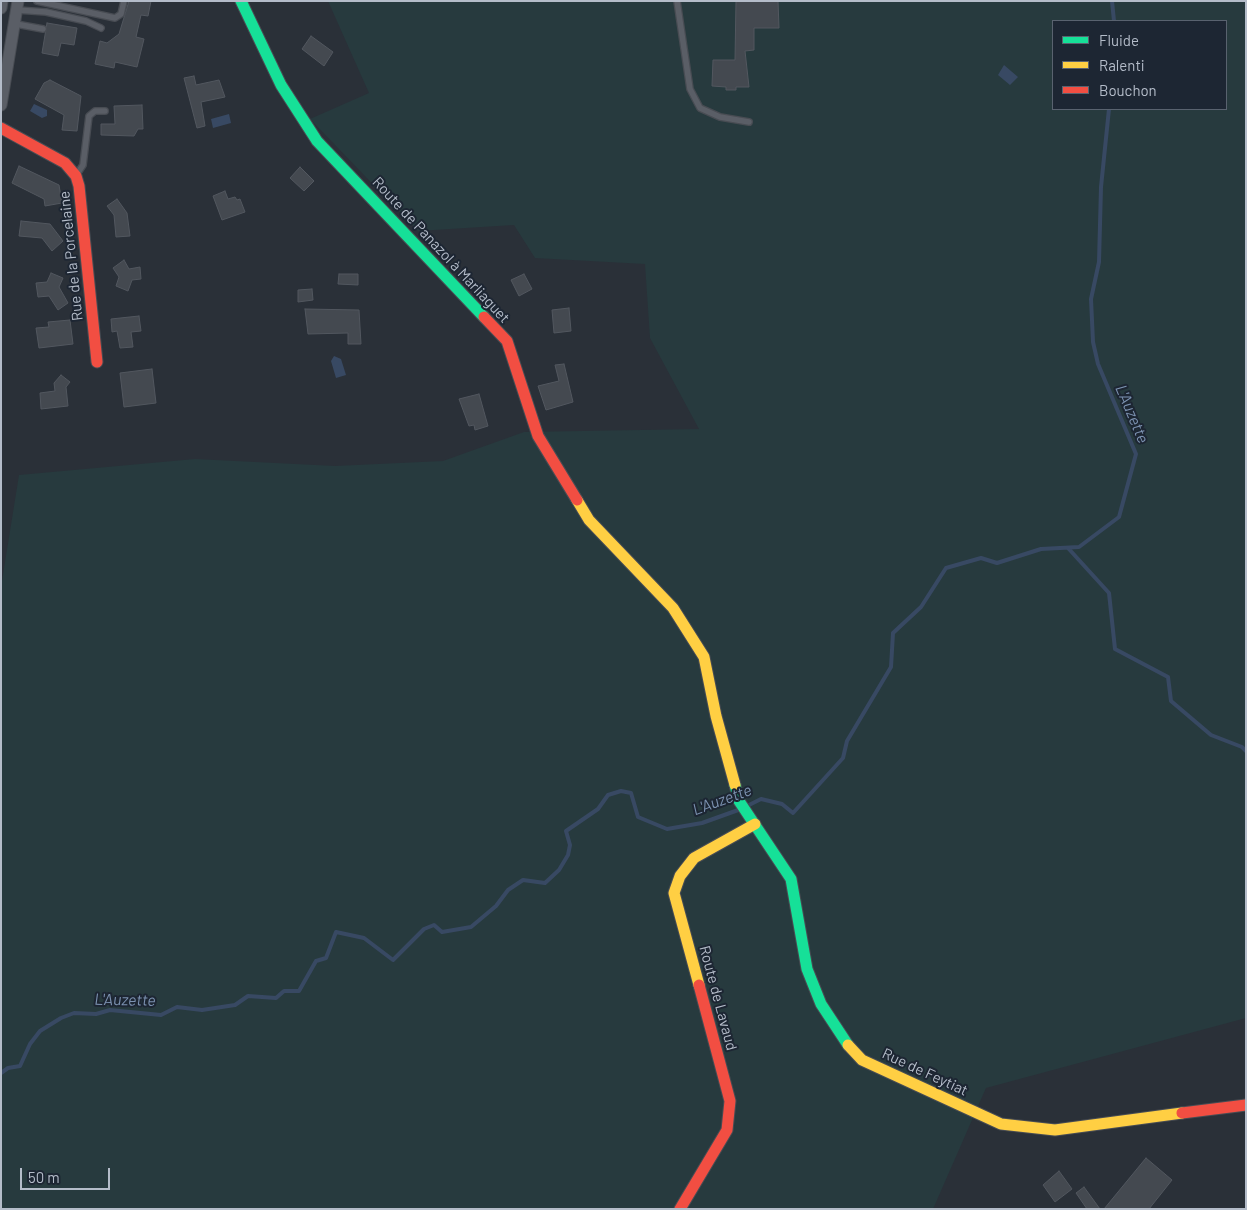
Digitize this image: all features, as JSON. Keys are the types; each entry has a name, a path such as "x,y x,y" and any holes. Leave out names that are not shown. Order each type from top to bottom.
{"street":[{"path":"1,8 2,1"},
{"name":"Route de Panazol à Marliaguet","path":"241,1 281,85 317,141 507,341 538,436 589,520 673,608 704,657 716,716 739,801 751,820"},
{"path":"1,105 18,5"},
{"name":"Rue de la Porcelaine","path":"1,128 65,163 76,176 79,186 97,362"},
{"name":"Rue de Feytiat","path":"751,820 791,879 807,969 821,1004 842,1039 862,1060 1001,1124 1055,1130 1246,1105"},
{"name":"Route de Lavaud","path":"680,1209 726,1130 730,1101 674,893 680,876 694,858 751,820"}],"lane":[{"path":"37,1 115,18 120,14 124,1"},
{"path":"677,1 690,89 700,108 720,118 749,122"},
{"path":"18,5 86,21 101,28"},
{"path":"16,24 43,29"},
{"path":"76,176 83,165 89,116 94,111 106,111"}],"green space":[{"path":"328,1 1246,1 1246,1018 986,1088 933,1209 1,1209 1,587 19,475 195,459 335,466 443,461 524,432 699,429 650,338 645,264 535,258 514,225 418,231 310,119 369,93"}],"water":[{"path":"1004,65 1018,77 1010,85 998,75"},
{"path":"34,104 47,110 47,116 42,118 30,111"},
{"path":"229,114 231,123 213,128 211,119"},
{"path":"334,356 341,359 346,375 336,378 331,361"}],"building":[{"path":"129,1 151,1 148,16 141,15 136,37 144,39 137,67 115,62 114,68 95,64 100,41 107,43 119,34"},
{"path":"736,1 778,1 779,28 754,28 754,50 745,51 749,87 736,87 736,90 726,90 726,87 712,86 713,60 735,60"},
{"path":"47,23 77,28 74,45 61,43 58,56 42,53"},
{"path":"311,36 333,52 324,66 302,49"},
{"path":"194,76 196,85 219,80 225,97 201,102 205,126 197,128 184,78"},
{"path":"50,80 81,96 77,131 62,130 64,115 35,99 44,83"},
{"path":"142,105 143,129 138,129 134,136 101,135 101,124 115,124 114,106"},
{"path":"19,166 59,185 62,203 45,206 44,199 12,183"},
{"path":"300,167 314,181 304,191 290,178"},
{"path":"225,191 228,199 235,197 237,200 240,199 245,212 222,220 213,196"},
{"path":"117,199 127,213 130,236 116,237 114,215 107,206"},
{"path":"21,221 50,224 63,241 52,251 42,238 19,236"},
{"path":"124,260 129,269 140,267 141,279 132,280 128,291 116,286 119,277 113,268"},
{"path":"51,273 63,278 59,287 68,303 58,310 49,296 38,297 36,283 47,282"},
{"path":"339,274 358,274 358,285 338,284"},
{"path":"524,274 532,289 519,296 511,280"},
{"path":"312,289 313,300 298,302 298,290"},
{"path":"569,308 571,331 554,333 552,310"},
{"path":"305,309 359,310 361,344 348,344 348,333 308,334"},
{"path":"139,316 141,331 131,332 133,347 120,348 117,331 112,332 111,319"},
{"path":"70,320 73,344 39,348 36,328 49,327 48,322"},
{"path":"564,364 573,402 546,410 538,386 559,381 555,365"},
{"path":"152,369 156,403 124,407 120,373"},
{"path":"61,375 70,382 66,387 68,406 41,409 40,393 55,391 54,383"},
{"path":"479,394 488,426 475,430 474,425 469,426 459,399"},
{"path":"1146,1158 1172,1180 1149,1209 1104,1209"},
{"path":"1059,1171 1072,1189 1055,1202 1043,1185"},
{"path":"1084,1187 1100,1209 1087,1209 1076,1193"}],"waterway":[{"name":"L'Auzette","path":"1112,1 1114,20"},
{"name":"L'Auzette","path":"747,806 761,799 782,804 793,813 843,758 847,741 891,667 893,633 921,607 946,568 981,558 997,563 1041,549 1079,547 1119,517 1136,454 1098,364 1093,342 1091,299 1099,262 1101,187 1109,110"},
{"path":"1068,548 1109,593 1115,649 1168,677 1171,701 1211,735 1242,747 1246,751"},
{"name":"L'Auzette","path":"1,1073 8,1068 20,1066 30,1044 40,1031 61,1018 74,1013 96,1014 110,1010 161,1015 177,1007 202,1010 235,1005 248,996 276,998 284,991 299,991 316,961 326,958 336,932 364,938 393,960 424,929 434,925 442,932 471,927 496,906 508,890 523,880 545,883 559,870 568,855 570,845 566,831 598,809 608,795 621,791 631,793 638,817 667,829 702,823 741,809"}],"traffic: fast":[{"path":"241,1 281,85 317,141 484,317"},
{"path":"735,785 739,801 791,879 807,969 821,1004 848,1045"}],"traffic: slow":[{"path":"577,500 589,520 673,608 704,657 716,716 735,785"},
{"path":"699,985 674,893 680,876 694,858 755,824"},
{"path":"848,1045 862,1060 1001,1124 1055,1130 1182,1113"}],"traffic: jam":[{"path":"1,128 65,163 76,176 79,186 97,362"},
{"path":"484,317 507,341 538,436 577,500"},
{"path":"680,1209 727,1130 730,1101 699,985"},
{"path":"1182,1113 1246,1105"}]}
